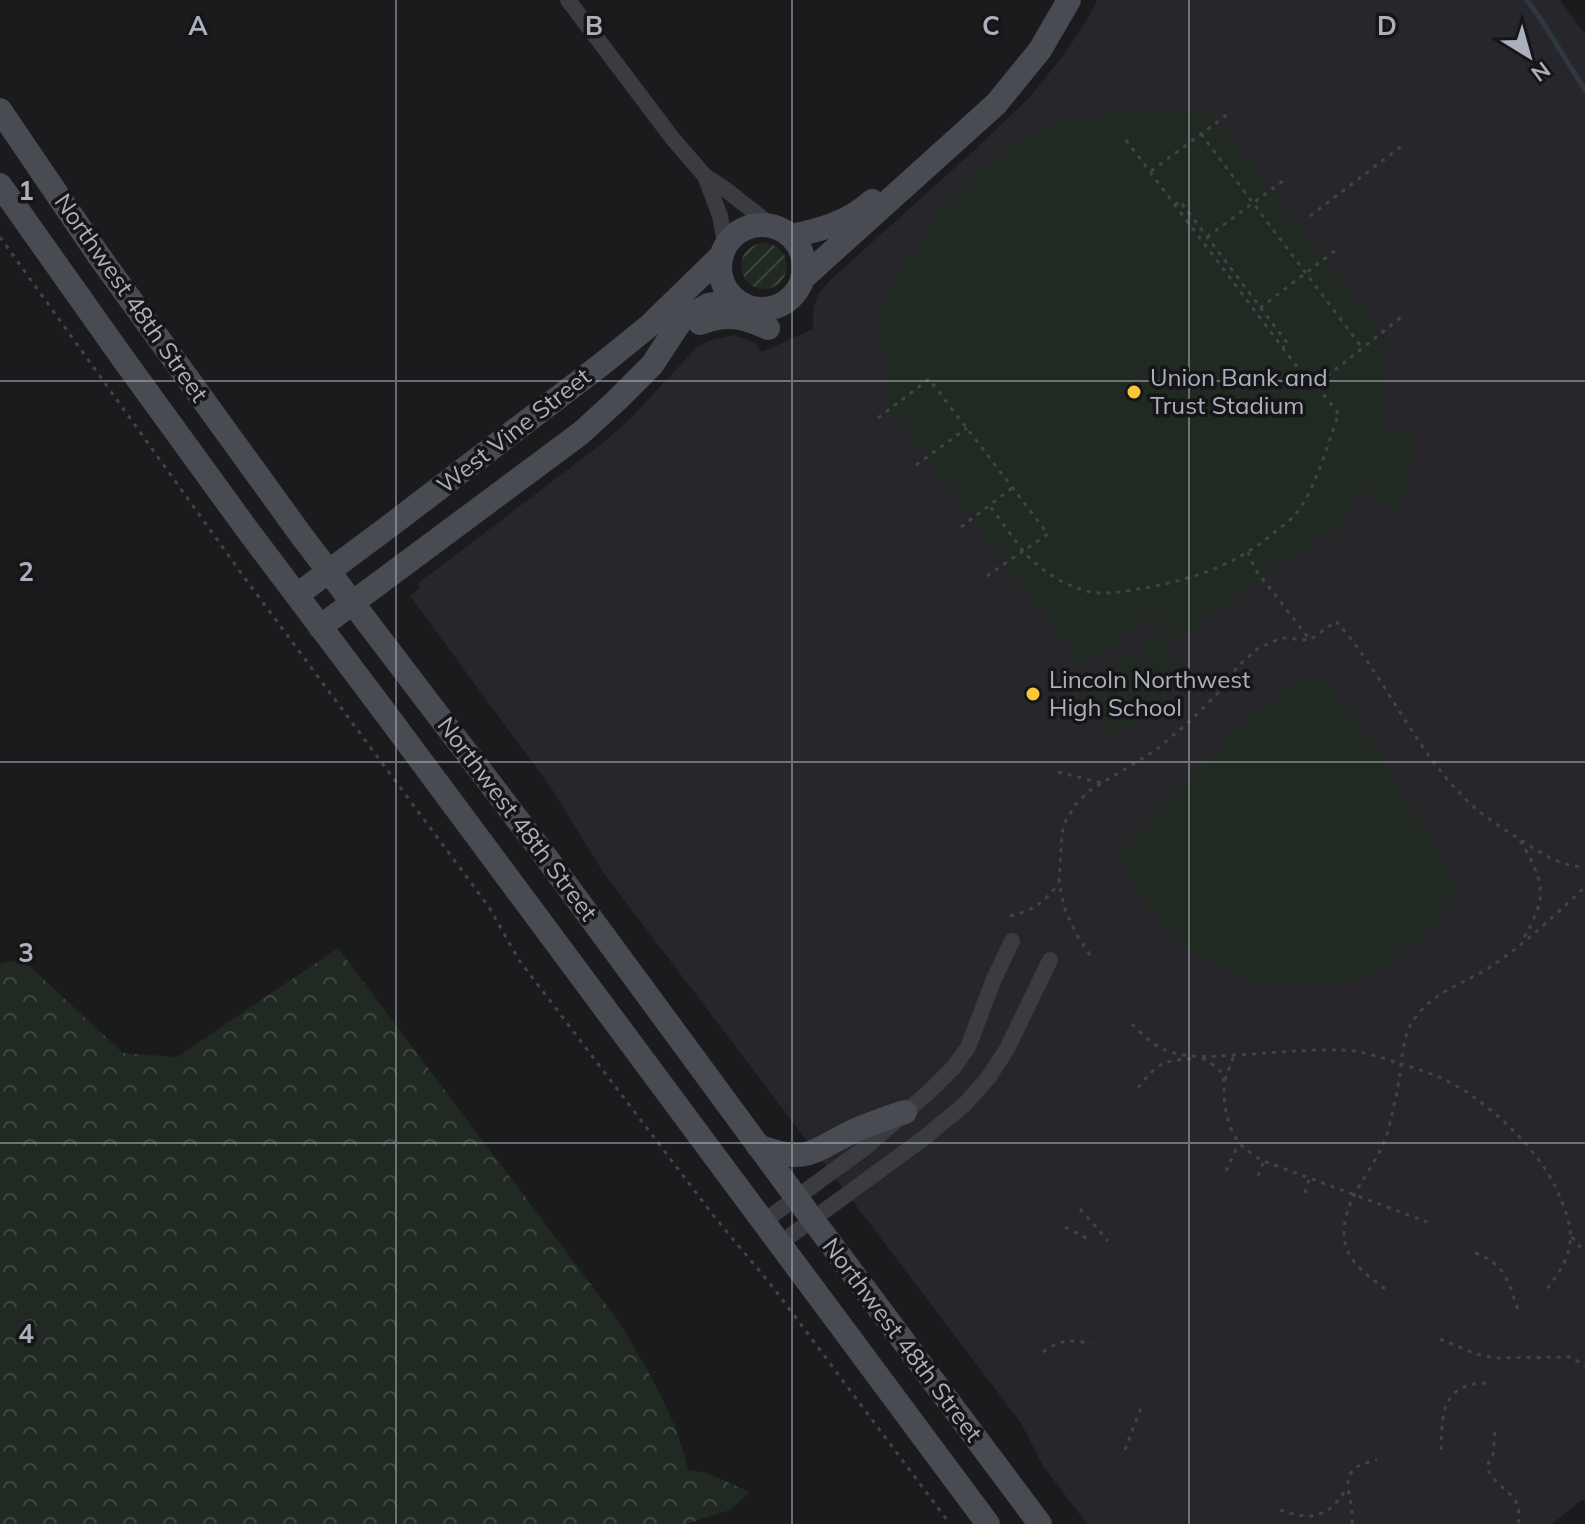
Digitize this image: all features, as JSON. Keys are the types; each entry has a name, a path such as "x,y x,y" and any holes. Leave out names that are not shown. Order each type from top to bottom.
{"main road":[{"path":"802,279 996,104 1040,50 1069,0"},
{"path":"782,231 798,245 803,256 802,279 796,292 788,300 765,309 752,308 736,300 722,280 720,267 724,251 734,236 758,225 782,231 835,225 864,209 1040,50"},
{"name":"Northwest 48th Street","path":"0,110 99,256 274,498 550,861 1040,1524"},
{"name":"Northwest 48th Street","path":"0,185 320,627 988,1524"},
{"name":"West Vine Street","path":"297,595 649,326 724,251"},
{"name":"West Vine Street","path":"320,627 581,433 652,365 681,321 708,305 736,300"},
{"path":"665,347 696,324 712,319 748,319 768,328"},
{"path":"758,1146 783,1155 804,1155 818,1151 858,1129 905,1112"}],"street":[{"path":"568,0 673,139 705,176 782,231"},
{"path":"705,176 720,216 724,251"},
{"path":"763,1222 866,1147 954,1067 968,1047 1012,941"},
{"path":"779,1244 947,1120 988,1078 1007,1049 1050,960"}],"path":[{"path":"1150,172 1231,112"},
{"path":"1201,134 1363,349"},
{"path":"989,505 1034,563 1047,574 1084,591 1111,593 1202,575 1248,552 1294,516 1311,487 1339,414 1282,348 1126,140"},
{"path":"1310,216 1403,145"},
{"path":"1207,237 1283,181"},
{"path":"1175,205 1180,201 1288,344 1282,348"},
{"path":"0,237 244,577 489,907 519,960 713,1215 772,1286 950,1524"},
{"path":"1260,308 1336,250"},
{"path":"1316,385 1404,315"},
{"path":"878,418 929,379 1048,534 987,576"},
{"path":"916,465 967,428"},
{"path":"961,527 1012,487"},
{"path":"1248,552 1255,569 1310,640"},
{"path":"1090,955 1065,910 1059,883 1062,833 1076,804 1089,791 1156,750 1190,721 1257,649 1281,638 1310,640 1336,621 1354,640 1436,764 1473,806 1553,861 1585,867"},
{"path":"1058,772 1102,783"},
{"path":"1519,839 1533,860 1540,899 1520,945"},
{"path":"1010,916 1028,912 1059,883"},
{"path":"1385,1289 1354,1264 1346,1249 1344,1232 1353,1194 1372,1167 1386,1137 1395,1103 1404,1043 1412,1022 1451,987 1486,969 1520,945 1585,887"},
{"path":"1132,1024 1149,1041 1168,1052 1201,1058 1216,1066 1225,1080"},
{"path":"1138,1088 1150,1072 1168,1060 1344,1050 1382,1058 1442,1078 1478,1099 1507,1122 1552,1179 1565,1208 1571,1236 1567,1262 1545,1291"},
{"path":"1234,1055 1225,1080 1224,1103 1228,1121 1239,1143 1264,1161 1427,1222"},
{"path":"1226,1171 1239,1143"},
{"path":"1258,1176 1264,1161"},
{"path":"1305,1193 1309,1179"},
{"path":"1080,1209 1108,1241"},
{"path":"1065,1227 1092,1241"},
{"path":"1571,1236 1585,1253"},
{"path":"1475,1253 1488,1257 1506,1274 1518,1310"},
{"path":"1440,1339 1476,1354 1495,1358 1571,1357 1585,1366"},
{"path":"1043,1352 1065,1340 1091,1343"},
{"path":"1441,1450 1442,1417 1451,1397 1468,1384 1491,1383"},
{"path":"1125,1450 1142,1405"},
{"path":"1495,1432 1493,1454 1487,1466 1489,1475 1515,1498 1521,1513 1518,1524"},
{"path":"1352,1524 1347,1488 1349,1476 1364,1462 1377,1460"},
{"path":"1280,1510 1304,1517 1324,1513 1347,1488"}],"shaded area":[{"name":"Lincoln Northwest High School","path":"1097,0 1560,0 1585,34 1585,1499 1552,1524 1087,1524 1043,1466 1021,1423 603,872 554,792 410,596 420,588 417,584 603,443 633,416 696,348 707,341 734,335 755,343 762,352 813,329 813,308 828,282 1030,97 1065,53"}],"green space":[{"name":"Union Bank and Trust Stadium","path":"1185,110 1213,115 1389,342 1380,435 1412,427 1411,472 1398,514 1360,488 1349,513 1333,536 1319,537 1177,641 1159,619 1148,617 1083,667 883,401 887,360 875,333 883,299 940,212 1012,145 1050,126 1096,115"},
{"path":"764,243 781,249 787,266 781,283 764,289 747,283 741,266 747,249"},
{"path":"1157,631 1192,678 1171,694 1136,647"},
{"path":"1129,652 1164,699 1142,715 1107,668"},
{"path":"1100,674 1135,721 1113,737 1078,690"},
{"path":"1303,677 1324,681 1373,743 1462,893 1397,958 1369,973 1340,983 1309,987 1278,986 1247,980 1218,969 1192,953 1161,923 1119,854 1240,726"},
{"path":"338,948 620,1323 669,1412 688,1470 707,1473 750,1492 730,1510 686,1524 0,1524 0,964 22,959 123,1053 177,1057"}],"waterway":[{"path":"1527,0 1585,90"}],"place":[{"name":"Union Bank and Trust Stadium","path":"1134,392"},
{"name":"Lincoln Northwest High School","path":"1033,694"}]}
